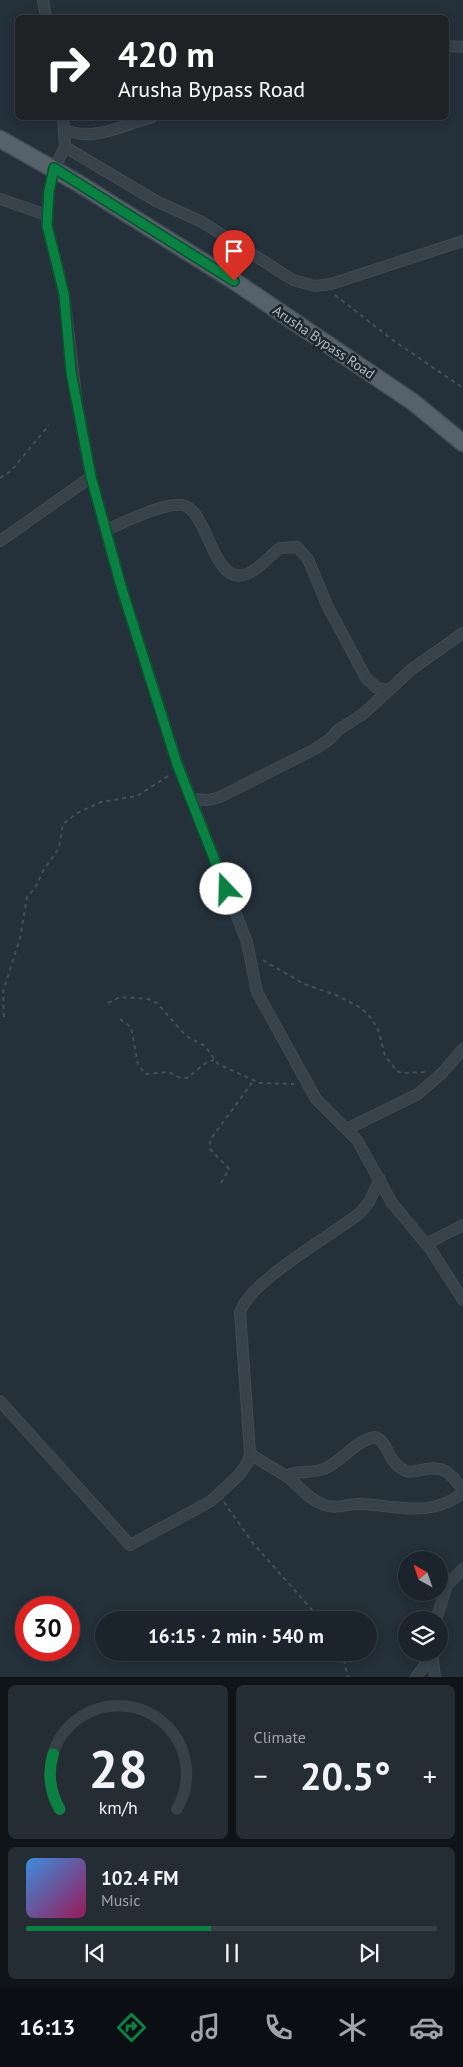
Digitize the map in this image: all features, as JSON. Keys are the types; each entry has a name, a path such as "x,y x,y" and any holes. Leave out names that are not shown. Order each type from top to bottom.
{"main road":[{"name":"Arusha Bypass Road","path":"0,139 54,168 234,281 413,402 463,443"}],"street":[{"path":"43,0 46,15"},
{"path":"449,46 463,47"},
{"path":"63,120 64,147 54,168 48,215 49,233 64,294 71,372 91,477 121,586 177,764 250,952 253,984 257,992 309,1089 325,1111 347,1129 364,1151 392,1203 426,1244 463,1300"},
{"path":"64,130 73,134 89,136 144,120"},
{"path":"64,147 148,196 202,222 293,280 315,286 369,273 463,241"},
{"path":"0,199 48,215"},
{"path":"0,541 91,477"},
{"path":"106,530 160,509 176,504 184,505 193,510 198,517 220,561 228,571 237,575 246,575 259,567 280,548 297,547 308,559 327,605 366,678 377,688 389,690"},
{"path":"191,799 208,800 220,797 316,748 330,739 338,730 363,714 412,669 463,633"},
{"path":"347,1129 418,1094 442,1073 463,1049"},
{"path":"0,1401 130,1544 211,1501 240,1475 250,1453 240,1312 242,1304 257,1286 360,1213 369,1202 380,1179"},
{"path":"426,1244 463,1225"},
{"path":"286,1476 295,1471 317,1471 327,1468 360,1442 375,1436 383,1442 392,1461 404,1470 415,1472 429,1467 444,1470 450,1473 463,1488"},
{"path":"250,1453 286,1476 310,1498 324,1506 334,1507 357,1504 417,1510 440,1505 463,1493"},
{"path":"439,1611 447,1586 463,1569"},
{"path":"416,1677 427,1661"},
{"path":"432,1661 435,1677"}],"path":[{"path":"324,285 394,341 463,388"},
{"path":"0,478 11,471 49,425"},
{"path":"4,1017 3,992 20,938 27,897 35,888 43,871 58,848 63,824 76,813 101,802 141,795 171,773 177,764"},
{"path":"250,952 304,984 336,995 361,1008 376,1025 382,1037 385,1056 397,1071 402,1073 442,1073"},
{"path":"108,1003 120,997 148,999 157,1003 186,1036 205,1046 214,1060 264,1084 283,1083 309,1089"},
{"path":"120,1019 131,1027 138,1065 146,1074 169,1072 178,1077 187,1078 207,1062 214,1060"},
{"path":"221,1183 229,1169 210,1148 210,1140 254,1080"},
{"path":"220,1493 252,1542 312,1611"},
{"path":"344,1661 348,1677"}],"route":[{"path":"226,889 177,764 121,586 91,477 71,372 64,294 47,225 49,191 54,168 234,281"}]}
